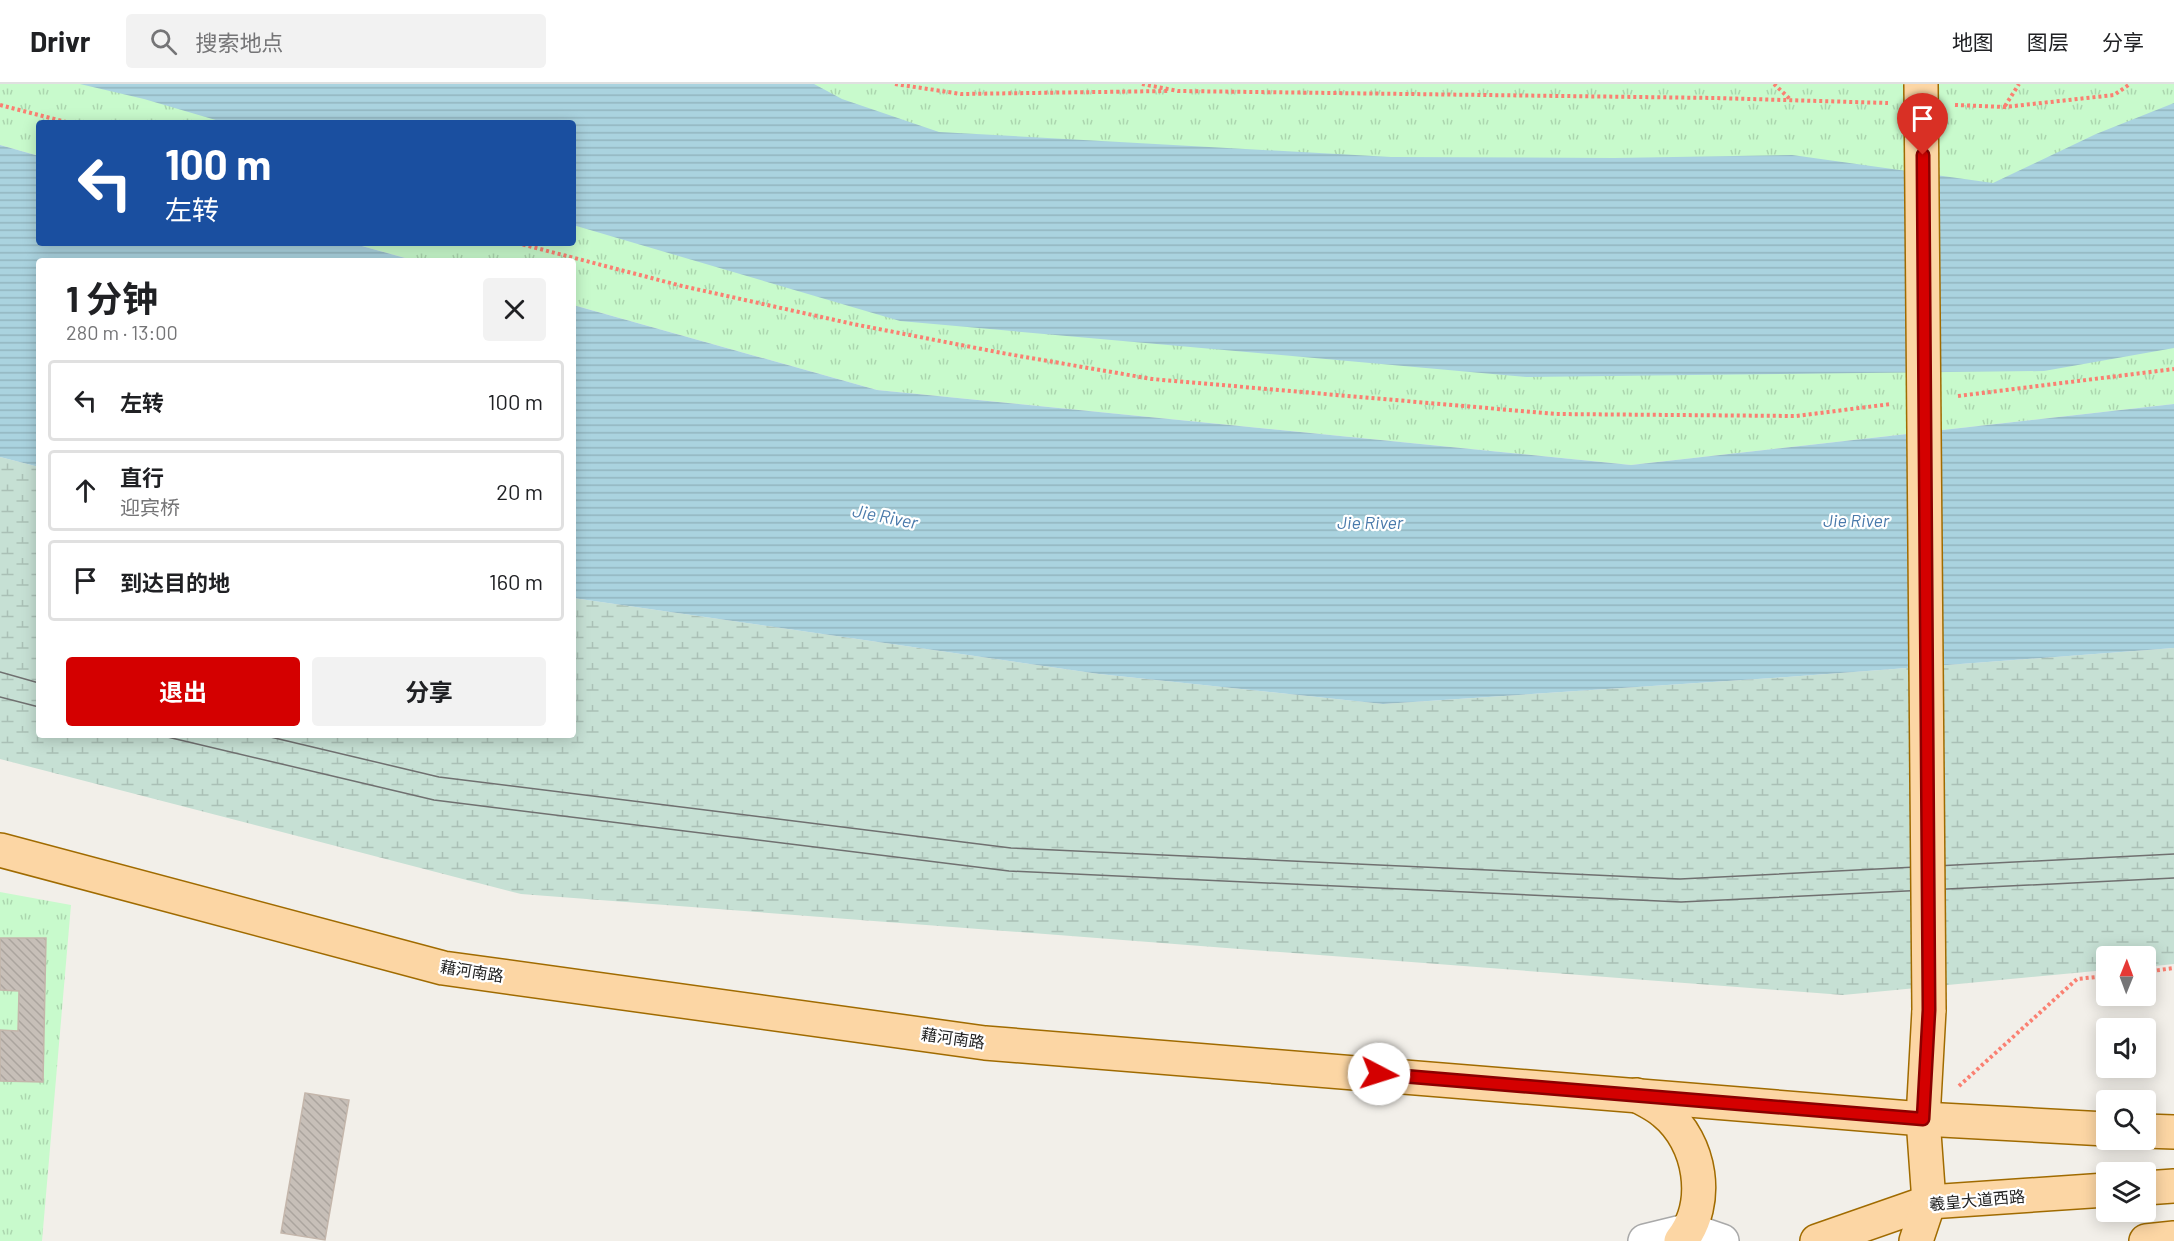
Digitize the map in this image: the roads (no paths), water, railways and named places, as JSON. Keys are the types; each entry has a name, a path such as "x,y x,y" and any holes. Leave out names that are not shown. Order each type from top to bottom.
{"main road":[{"path":"1910,94 1929,1010 1923,1119 1929,1202 1916,1241"},
{"name":"藉河南路","path":"0,850 442,968 985,1043 1923,1119 2096,1128"},
{"path":"1636,1095 1664,1112 1686,1136 1697,1166 1699,1199 1685,1235"},
{"path":"2156,1131 2174,1132"},
{"path":"2156,1187 2174,1186"},
{"name":"羲皇大道西路","path":"1817,1241 1929,1202 2096,1191"},
{"path":"2146,1241 2174,1238"}],"lane":[{"path":"1645,1241 1685,1235 1722,1241"}],"water":[{"path":"80,84 814,84 842,99 939,132 1391,157 1614,158 1792,155 1993,183 2096,134 2174,103 2174,348 2044,371 1526,377 900,321 576,226 576,120 216,120 144,99"},
{"path":"0,145 36,155 36,246 362,246 405,258 36,258 36,466 0,457"},
{"name":"Jie River","path":"576,306 877,390 1631,465 2174,404 2174,648 1383,704 1099,674 576,598"}],"tram line":[{"path":"0,672 36,682"},
{"path":"0,697 36,706"},
{"path":"172,738 434,800 1009,871 1681,902 2174,878"},
{"path":"275,738 439,777 1011,848 1680,879 2174,854"}]}
